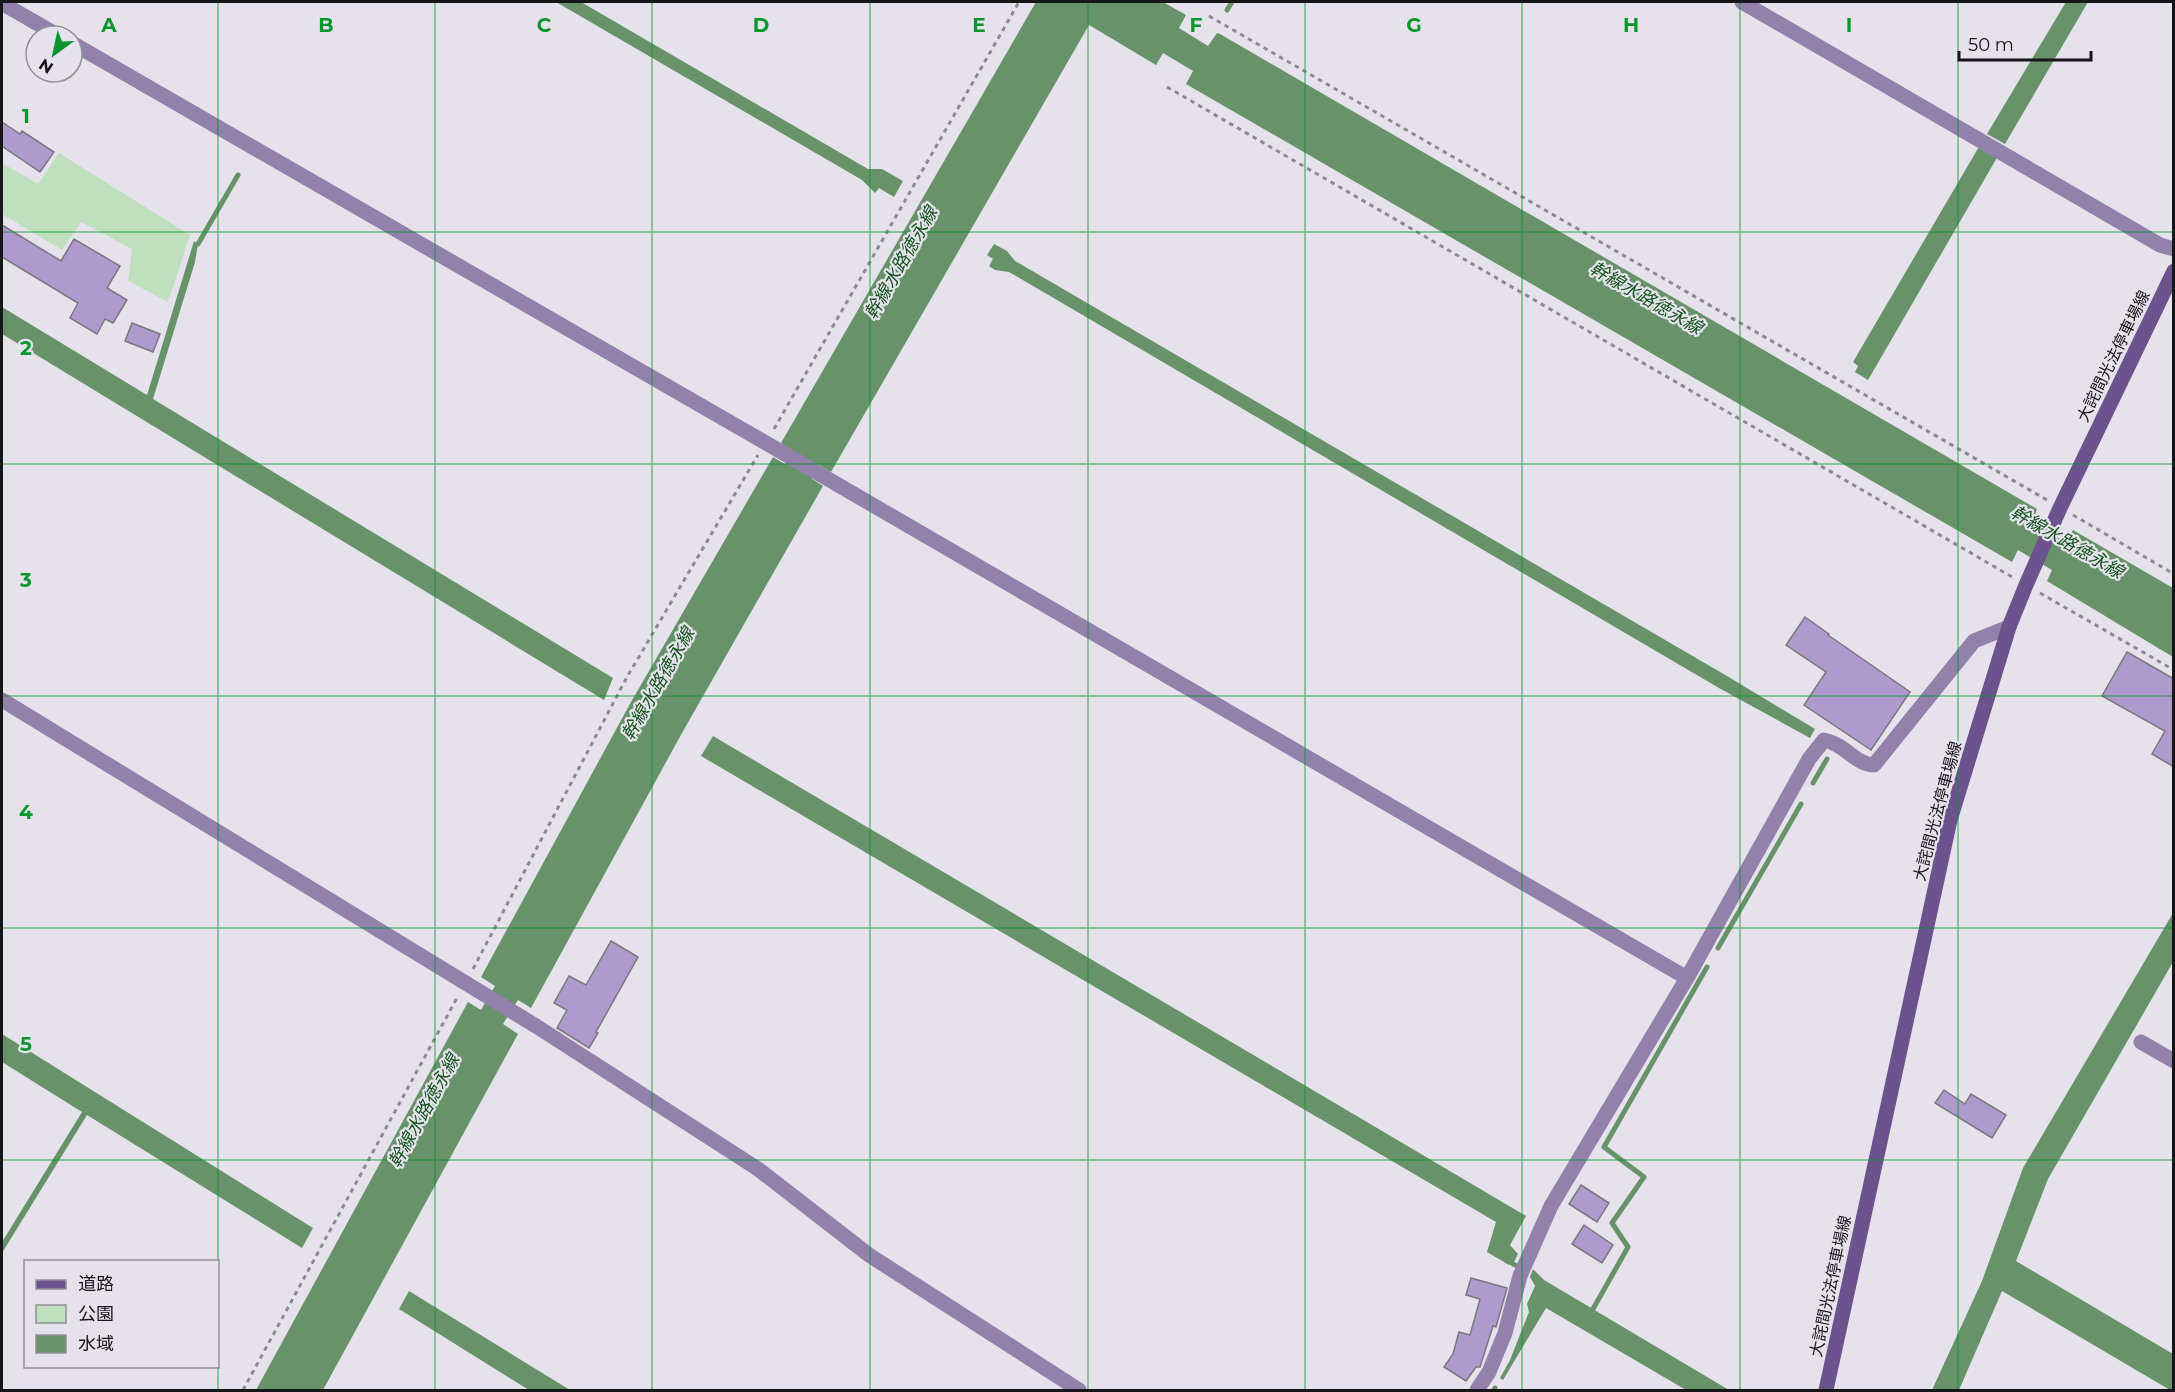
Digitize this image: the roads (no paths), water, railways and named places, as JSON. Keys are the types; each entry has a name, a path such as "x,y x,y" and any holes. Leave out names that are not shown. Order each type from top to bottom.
{"main road":[{"name":"大詫間光法停車場線","path":"1826,1390 1950,820 2009,627 2060,508 2174,271"}],"street":[{"path":"1742,2 1762,6 2160,245 2174,249"},
{"path":"4,6 37,24"},
{"path":"84,51 766,442 1687,978"},
{"path":"1477,1390 1489,1372 1505,1334 1520,1276 1551,1206 1687,978 1809,759 1824,740 1835,742 1866,765 1874,765 1974,641 2009,627"},
{"path":"2,700 517,1014 758,1169 869,1255 1079,1390"},
{"path":"2141,1042 2174,1061"}],"water":[{"path":"556,2 581,2 868,169 882,169 903,181 894,197 879,188 875,193 862,180"},
{"name":"幹線水路徳永線","path":"1036,2 1163,2 1186,15 1179,28 1208,46 1217,33 1220,34 2037,509 2032,523 2066,542 2073,530 2173,588 2173,657 2047,581 2052,570 2018,550 2012,562 1186,84 1193,71 1163,53 1156,65 1089,25 831,472 819,465 811,478 823,486 682,733 531,1008 518,1000 503,1024 518,1034 323,1390 256,1390 468,1002 481,1010 495,986 481,977 631,702 773,457 785,464 793,451 781,443"},
{"path":"2066,2 2088,2 2005,144 1987,134"},
{"path":"1980,145 1998,156 1868,380 1855,372 1858,366 1853,362"},
{"path":"194,241 198,244 195,262 153,399 613,678 604,700 2,334 2,307 147,395"},
{"path":"994,244 1007,251 1015,261 1815,729 1810,738 1719,688 1009,272 995,270 989,266 993,259 987,255"},
{"path":"713,736 1526,1216 1510,1245 1518,1254 1513,1264 1509,1265 1487,1252 1496,1222 701,756"},
{"path":"2173,913 2173,962 2048,1179 2016,1261 2173,1354 2173,1390 2002,1291 1959,1390 1932,1390 1982,1281 2023,1168"},
{"path":"2,1034 313,1228 302,1248 87,1115 2,1253 2,1242 82,1112 2,1062"},
{"path":"1533,1269 1544,1280 1729,1390 1686,1390 1546,1308 1503,1380 1500,1378 1510,1360 1529,1312 1527,1304 1535,1286 1530,1277"},
{"path":"409,1291 570,1390 529,1390 399,1309"}],"waterway":[{"path":"1227,10 1232,2"},
{"path":"198,244 238,175"},
{"path":"1813,783 1827,759"},
{"path":"1718,948 1801,804"},
{"path":"1593,1309 1628,1247 1612,1223 1644,1177 1604,1147 1707,967"},
{"path":"1513,1264 1522,1268"}]}
